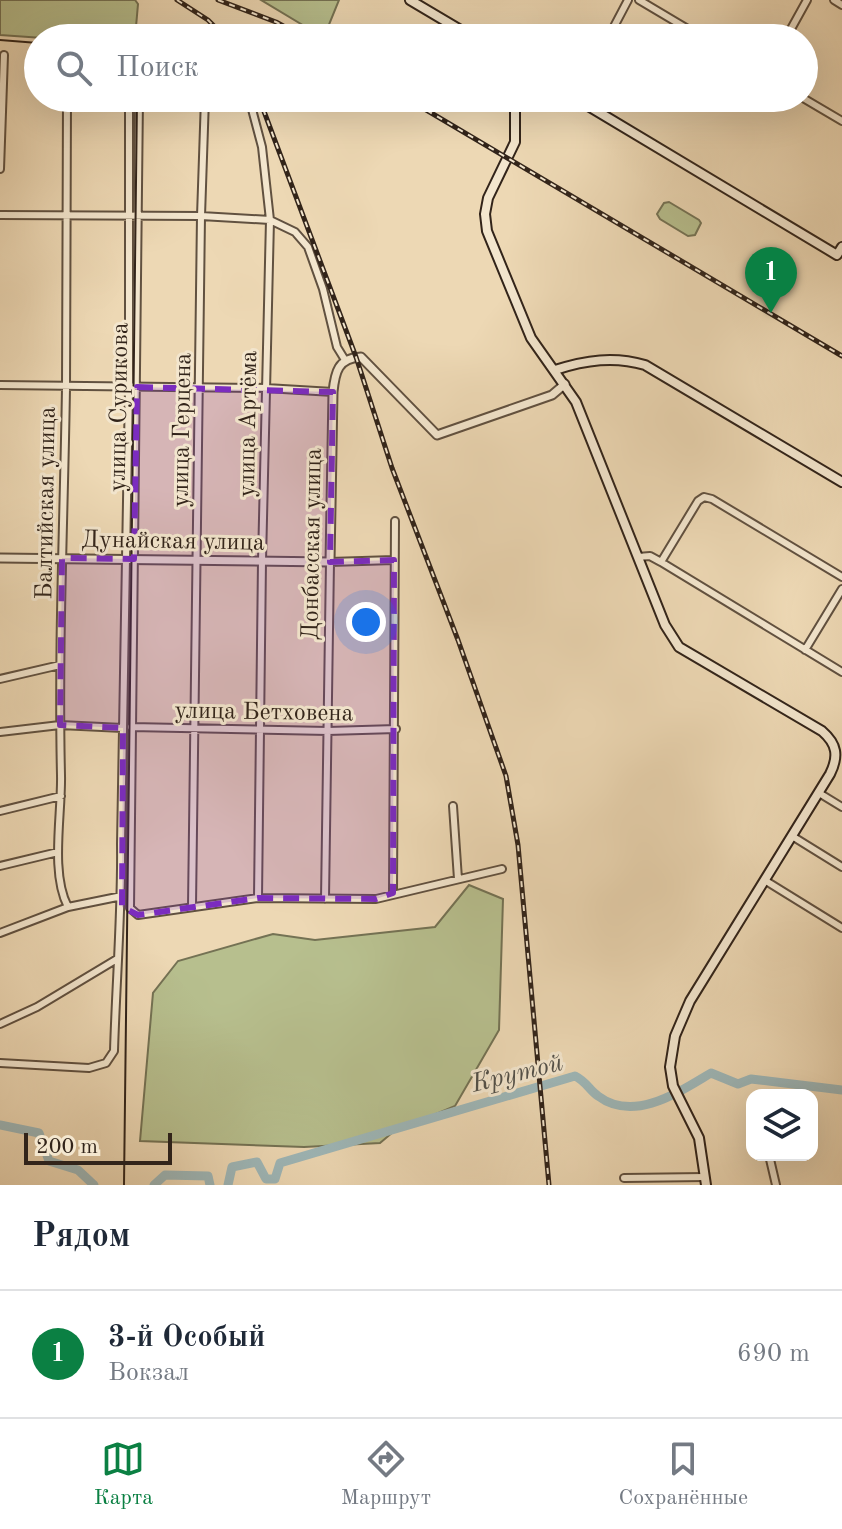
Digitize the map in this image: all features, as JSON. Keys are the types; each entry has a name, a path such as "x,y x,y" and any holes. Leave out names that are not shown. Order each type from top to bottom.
{"main road":[{"path":"410,0 450,24"},
{"path":"515,112 515,142 488,198 485,214 487,231 531,338 576,402 665,625 679,647 822,731 839,750 837,761 819,793 680,1021 670,1067 673,1086 699,1138 705,1181"},
{"path":"600,112 840,253"},
{"path":"555,370 589,360 629,361 645,365 842,482"}],"street":[{"path":"615,24 628,0"},
{"path":"639,0 679,24"},
{"path":"794,24 807,0"},
{"path":"834,0 842,5"},
{"path":"0,169 4,55"},
{"path":"818,107 842,121"},
{"name":"Балтийская улица","path":"67,112 66,387 58,852 62,893 68,907"},
{"name":"улица Сурикова","path":"130,112 135,217"},
{"name":"улица Сурикова","path":"126,907 139,112"},
{"name":"улица Герцена","path":"192,906 205,112"},
{"name":"улица Артёма","path":"253,112 262,147 270,220 258,898"},
{"path":"0,215 201,216 270,220 295,232 308,247 323,289 337,347 345,360 361,357 437,435 552,395 565,384"},
{"name":"Донбасская улица","path":"325,899 333,392 335,371 345,360"},
{"path":"0,385 266,388 333,392"},
{"path":"661,562 698,501 704,497 842,577"},
{"path":"393,893 395,521"},
{"path":"638,557 650,556 661,562 842,672"},
{"name":"Дунайская улица","path":"0,558 394,560"},
{"name":"улица Сурикова","path":"126,907 122,896 123,728 130,559"},
{"path":"805,650 842,589"},
{"path":"0,679 60,665"},
{"path":"0,732 60,725 123,728"},
{"name":"улица Бетховена","path":"131,727 328,731 396,729"},
{"path":"819,793 842,807"},
{"path":"0,811 61,796"},
{"path":"453,806 458,879"},
{"path":"792,836 842,867"},
{"path":"0,866 58,852"},
{"path":"0,1063 89,1068 106,1063 114,1051 117,959 126,907 138,915 258,898 376,899 502,869"},
{"path":"766,881 842,928"},
{"path":"0,933 68,907 122,896"},
{"path":"0,1024 37,1007 117,959"},
{"path":"770,1161 776,1185"},
{"path":"624,1178 705,1181"}],"highlighted area":[{"path":"137,387 333,392 330,562 394,560 393,893 376,899 258,898 138,915 122,907 123,728 60,725 62,558 134,559"}],"green space":[{"path":"0,0 135,0 138,4 136,24 24,24 24,37 0,35"},
{"path":"261,0 339,0 329,24 301,24"},
{"path":"669,202 699,220 701,223 695,235 688,236 660,219 657,214 664,203"},
{"path":"469,885 503,899 499,1030 455,1106 393,1132 380,1143 304,1147 140,1141 153,993 178,961 273,934 315,940 435,927"}],"waterway":[{"name":"Крутой","path":"228,1185 232,1167 257,1162 266,1179 275,1179 280,1163 575,1076 598,1096 612,1104 626,1106 656,1102 711,1073 738,1084 751,1079 842,1090"},
{"name":"Крутой","path":"0,1125 39,1133 49,1161 78,1170 94,1185"},
{"name":"Крутой","path":"154,1185 165,1175 208,1176 210,1185"}],"tram line":[{"path":"0,40 24,42"},
{"path":"124,1185 137,112"}],"railway":[{"path":"177,0 212,24"},
{"path":"218,0 280,24"},
{"path":"264,112 356,357 392,468 506,776 518,845 549,1185"},
{"path":"430,112 842,356"}],"place":[{"name":"3-й Особый","path":"771,313"}]}
